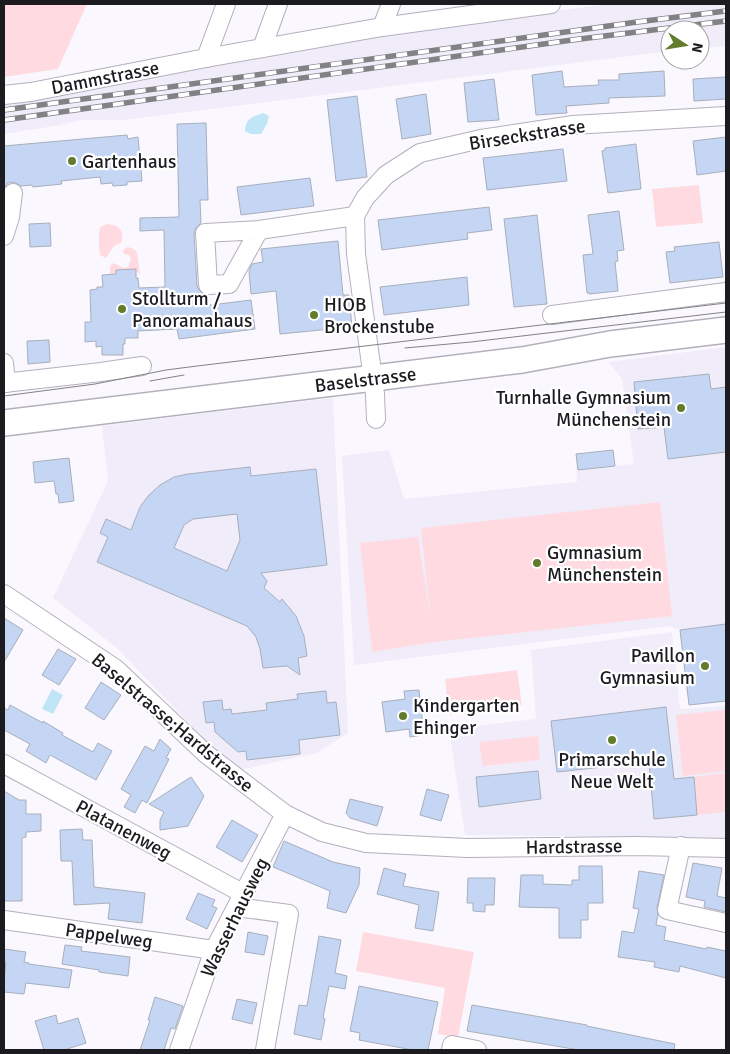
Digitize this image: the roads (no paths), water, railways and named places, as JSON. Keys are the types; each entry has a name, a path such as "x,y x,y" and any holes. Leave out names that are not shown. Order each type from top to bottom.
{"main road":[{"name":"Baselstrasse","path":"4,422 522,360 610,344 726,330"}],"street":[{"path":"206,58 226,4"},
{"path":"262,48 278,4"},
{"path":"382,27 391,4"},
{"name":"Dammstrasse","path":"4,95 31,92 206,58 382,27 551,4"},
{"name":"Birseckstrasse","path":"355,216 365,198 386,175 420,153 481,138 573,124 726,116"},
{"path":"4,236 10,217 13,193"},
{"path":"259,230 355,216 356,254 375,394 376,419"},
{"path":"552,315 726,292"},
{"path":"4,362 5,383 142,366"},
{"name":"Baselstrasse;Hardstrasse","path":"4,594 116,669 206,754 285,814 322,832 366,843 467,848"},
{"name":"Platanenweg","path":"4,764 240,900 289,914 265,1050"},
{"name":"Wasserhausweg","path":"179,1050 214,950 285,814"},
{"name":"Hardstrasse","path":"467,848 637,846 726,848"},
{"path":"681,846 667,910 726,923"},
{"name":"Pappelweg","path":"4,920 214,950"},
{"path":"451,1050 452,1046 477,1050"}],"water":[{"path":"263,113 269,116 261,134 251,134 245,131 250,119"},
{"path":"52,689 63,695 53,714 42,709"}],"tram line":[{"path":"4,396 95,384 197,366 726,303"},
{"path":"405,348 726,312"},
{"path":"150,381 184,375"}],"railway":[{"path":"4,110 726,11"},
{"path":"4,120 572,40 726,21"}],"place":[{"name":"Gartenhaus","path":"72,161"},
{"name":"Stollturm / Panoramahaus","path":"122,309"},
{"name":"HIOB Brockenstube","path":"314,315"},
{"name":"Turnhalle Gymnasium Münchenstein","path":"681,408"},
{"name":"Gymnasium Münchenstein","path":"537,563"},
{"name":"Pavillon Gymnasium","path":"705,666"},
{"name":"Kindergarten Ehinger","path":"403,716"},
{"name":"Primarschule Neue Welt","path":"612,740"}]}
